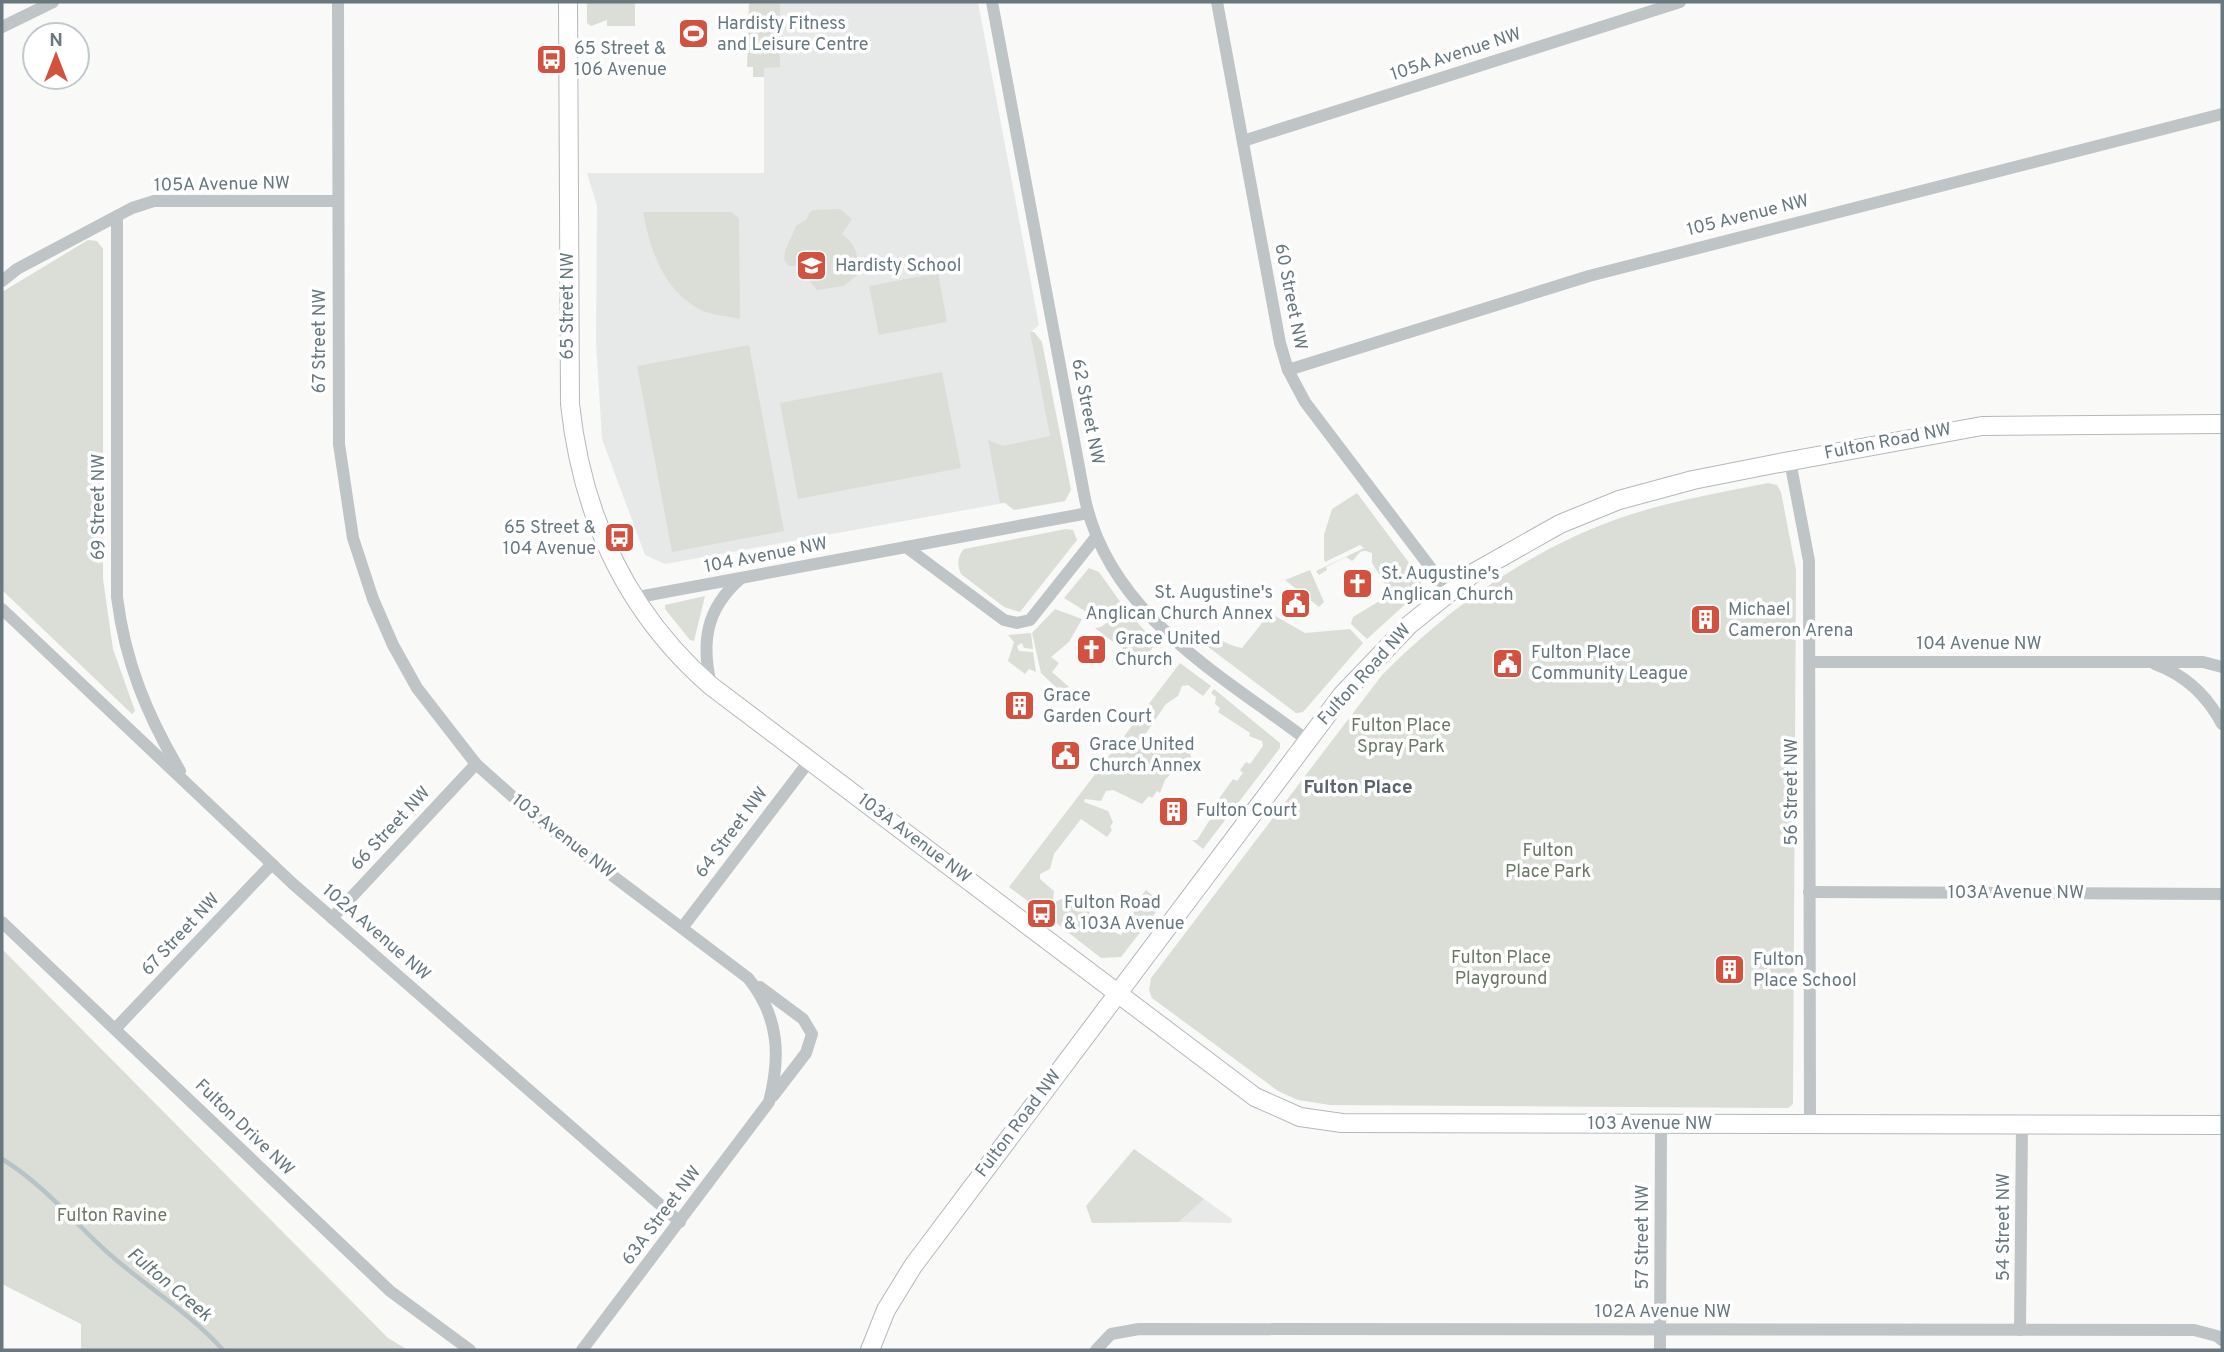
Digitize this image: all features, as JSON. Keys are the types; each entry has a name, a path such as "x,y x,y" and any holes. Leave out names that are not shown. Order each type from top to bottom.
{"street":[{"path":"2,27 53,2"},
{"name":"67 Street NW","path":"338,2 338,420 344,491 366,580 405,668"},
{"name":"65 Street NW","path":"568,2 570,404 578,465 593,513 633,598"},
{"name":"62 Street NW","path":"992,2 1088,513 1096,537 1126,589 1157,626 1307,740"},
{"name":"60 Street NW","path":"1217,2 1280,343 1288,370 1305,402 1449,592"},
{"name":"105A Avenue NW","path":"1243,141 1680,2"},
{"name":"105 Avenue NW","path":"1288,370 1589,276 2222,114"},
{"name":"105A Avenue NW","path":"2,281 17,270 117,216 155,201 338,201"},
{"name":"69 Street NW","path":"117,216 118,605 138,689 161,739 188,783"},
{"name":"Fulton Road NW","path":"870,1350 886,1310 907,1274 1307,740 1384,648 1449,592 1527,541 1592,510 1673,485 1982,426 2222,425"},
{"name":"56 Street NW","path":"1790,461 1808,546 1810,1125"},
{"name":"104 Avenue NW","path":"633,598 1088,513"},
{"path":"906,547 1004,620 1017,623 1030,620 1096,537"},
{"path":"711,685 705,658 706,631 718,601 740,579"},
{"name":"103A Avenue NW","path":"633,598 667,644 711,685 1117,993"},
{"name":"102A Avenue NW","path":"2,609 272,864 680,1222"},
{"name":"104 Avenue NW","path":"1810,662 2203,662 2222,667"},
{"name":"104 Avenue NW","path":"2148,662 2181,677 2203,695 2222,724"},
{"name":"103 Avenue NW","path":"405,668 431,709 476,764 520,805 803,1019 812,1034"},
{"name":"64 Street NW","path":"682,928 810,760"},
{"name":"66 Street NW","path":"332,918 476,764"},
{"name":"67 Street NW","path":"115,1030 272,864"},
{"name":"103A Avenue NW","path":"1809,892 2222,894"},
{"name":"Fulton Drive NW","path":"2,922 390,1291 470,1350"},
{"name":"103 Avenue NW","path":"748,978 766,1004 776,1044"},
{"name":"103 Avenue NW","path":"1117,993 1255,1097 1300,1117 1342,1123 2222,1125"},
{"name":"63A Street NW","path":"582,1350 806,1053 812,1034"},
{"name":"63A Street NW","path":"769,1102 775,1072 776,1044"},
{"name":"57 Street NW","path":"1660,1350 1661,1125"},
{"name":"54 Street NW","path":"2020,1330 2022,1125"},
{"name":"102A Avenue NW","path":"1100,1345 1118,1331 1139,1329 2194,1330 2222,1340"}],"shaded area":[{"name":"Hardisty School","path":"780,2 978,2 1039,325 1031,332 1061,479 1049,495 665,564 645,555 602,439 596,343 597,206 587,173 764,173 764,67 780,67"},
{"path":"1204,1199 1232,1219 1231,1223 1179,1222"}],"green space":[{"path":"587,2 635,2 635,26 607,26 607,20 591,26 587,23"},
{"path":"749,2 780,2 780,67 764,68 764,77 753,77 753,67 747,67"},
{"path":"840,209 852,219 842,234 856,252 857,275 844,286 817,290 809,280 812,266 789,266 784,260 785,251 796,226 807,219 809,213 813,210"},
{"path":"643,212 731,212 739,218 740,319 701,310 675,289 666,278 654,253"},
{"path":"88,240 97,241 103,249 103,579 113,649 135,711 132,714 2,590 2,292"},
{"path":"938,273 947,322 879,335 869,286"},
{"path":"1030,332 1034,332 1042,342 1071,490 1065,501 1014,510 1005,503 1000,503 988,440 1003,446 1050,436"},
{"path":"749,345 784,531 672,552 637,366"},
{"path":"942,372 961,468 798,499 780,403"},
{"name":"Fulton Place Park","path":"1768,483 1777,485 1781,492 1796,570 1793,1104 1788,1108 1330,1105 1298,1100 1278,1091 1152,998 1149,990 1151,978 1382,675 1438,624 1467,601 1529,560 1597,527 1666,505"},
{"path":"1357,493 1421,579 1421,590 1367,639 1351,624 1353,617 1391,594 1372,563 1372,553 1362,551 1352,561 1346,557 1326,567 1327,570 1319,575 1316,571 1364,548 1360,545 1325,562 1324,559 1324,535 1332,509"},
{"path":"1066,529 1073,530 1077,540 1020,612 1004,607 961,574 958,561 964,549"},
{"path":"1089,568 1099,572 1121,603 1102,618 1100,613 1085,611 1064,598"},
{"path":"1310,570 1324,602 1319,607 1285,580"},
{"path":"705,596 694,641 690,640 665,609 665,605"},
{"path":"1055,609 1082,619 1069,642 1051,657 1059,663 1052,672 1069,687 1064,695 1041,673 1032,633"},
{"path":"1125,609 1156,643 1141,663 1095,628 1101,627"},
{"path":"1270,613 1305,633 1350,629 1363,643 1303,712 1296,713 1195,637 1214,637 1242,648"},
{"path":"1031,633 1033,649 1024,648 1022,643 1017,646 1019,651 1033,652 1036,672 1029,669 1025,674 1008,661 1014,642 1008,635"},
{"path":"1180,663 1211,686 1203,696 1188,685 1182,686 1178,696 1166,704 1144,736 1155,742 1155,747 1164,754 1174,744 1182,751 1186,746 1190,749 1191,759 1188,764 1184,760 1165,780 1160,793 1157,791 1142,804 1113,790 1106,791 1101,801 1085,799 1084,802 1108,811 1113,822 1110,827 1112,830 1107,837 1081,819 1054,854 1050,869 1040,874 1040,879 1054,891 1053,900 1044,913 1009,887"},
{"path":"1214,689 1280,743 1280,748 1203,849 1192,840 1197,840 1216,810 1213,807 1233,779 1237,781 1243,773 1240,770 1246,762 1250,764 1263,746 1262,741 1249,736 1250,733 1218,712 1220,708 1215,704 1216,697 1211,693"},
{"path":"1146,890 1162,904 1121,957 1101,958 1046,915 1055,902 1066,897 1109,925 1109,930 1121,935 1131,922 1127,919 1144,902 1140,898"},
{"name":"Fulton Ravine","path":"2,949 388,1338 408,1350 81,1350 81,1324 2,1284"},
{"path":"1134,1149 1204,1199 1179,1222 1092,1223 1086,1206"}],"waterway":[{"name":"Fulton Creek","path":"2,1159 44,1191 107,1252 196,1323 223,1350"}],"place":[{"name":"Hardisty Fitness and Leisure Centre","path":"694,34"},
{"name":"65 Street & 106 Avenue","path":"551,59"},
{"name":"Hardisty School","path":"812,266"},
{"name":"65 Street & 104 Avenue","path":"619,538"},
{"name":"St. Augustine's Anglican Church","path":"1358,584"},
{"name":"St. Augustine's Anglican Church Annex","path":"1296,603"},
{"name":"Michael Cameron Arena","path":"1705,620"},
{"name":"Grace United Church","path":"1092,649"},
{"name":"Fulton Place Community League","path":"1508,663"},
{"name":"Grace Garden Court","path":"1020,706"},
{"name":"Grace United Church Annex","path":"1066,755"},
{"name":"Fulton Court","path":"1173,811"},
{"name":"Fulton Road & 103A Avenue","path":"1041,913"},
{"name":"Fulton Place School","path":"1730,970"}],"district":[{"name":"Fulton Place","path":"1358,788"}],"park label":[{"name":"Fulton Place Spray Park","path":"1401,736"},
{"name":"Fulton Place Playground","path":"1501,968"}]}
